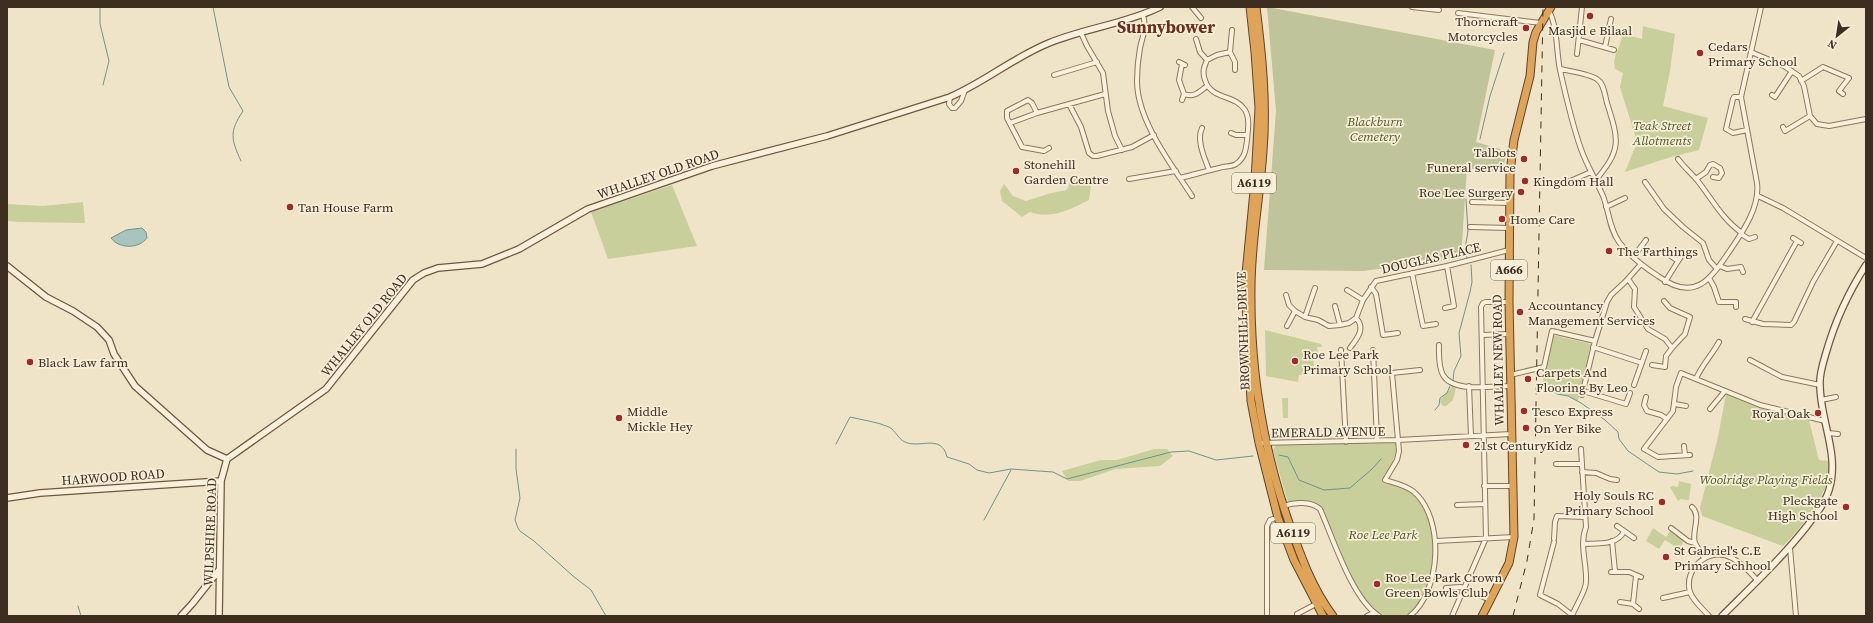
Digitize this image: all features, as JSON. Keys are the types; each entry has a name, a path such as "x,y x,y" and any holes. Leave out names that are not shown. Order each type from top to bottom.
{"highway":[{"name":"BROWNHILL DRIVE","path":"1250,7 1256,52 1259,108 1255,181 1246,269 1245,305 1251,401 1262,443 1278,518 1294,560 1323,616"},
{"name":"BROWNHILL DRIVE","path":"1256,7 1260,38 1264,122 1263,157 1251,270 1251,300 1257,397 1262,443 1296,543 1314,586 1333,616"},
{"name":"WHALLEY NEW ROAD","path":"1482,616 1510,563 1514,537 1509,334 1509,204 1514,140 1530,76 1534,42 1541,23 1550,9"}],"street":[{"name":"WHALLEY OLD ROAD","path":"227,459 326,389 413,280 424,273 438,268 482,264 519,249 588,209 712,166 827,136 950,97 965,90 1030,51 1051,42 1143,15 1160,7"},
{"path":"1192,7 1201,18"},
{"path":"1412,7 1438,9"},
{"path":"1577,54 1582,7"},
{"path":"1550,9 1554,22 1560,69 1581,149 1603,197 1614,232 1619,242 1642,264 1665,282 1679,288 1687,289 1696,286 1709,278 1718,268 1742,233 1758,196 1757,183 1740,97 1761,7"},
{"path":"1458,13 1541,23"},
{"path":"1143,15 1146,26 1138,58 1138,98 1154,135 1192,196"},
{"path":"1605,47 1611,19"},
{"path":"1232,30 1230,52 1235,62 1235,70"},
{"path":"1081,33 1103,74 1108,112 1115,136 1122,150"},
{"path":"1196,39 1200,52 1207,60"},
{"path":"1579,40 1614,50"},
{"path":"1180,178 1238,163 1245,153 1248,116 1242,106 1218,95 1207,86 1203,73 1207,60 1217,55 1230,52"},
{"path":"1751,52 1792,71 1801,81 1810,116 1817,124 1824,126 1866,119"},
{"path":"1054,76 1097,62"},
{"path":"1182,64 1179,80 1184,94 1182,100"},
{"path":"1801,81 1823,67 1849,78 1839,91 1843,94"},
{"path":"1560,69 1594,78 1601,83 1614,126 1616,148 1608,164 1595,181"},
{"path":"1772,95 1775,97 1792,71"},
{"path":"1184,94 1190,96 1195,95 1207,86"},
{"path":"950,97 949,104 952,108 955,108 961,101 965,90"},
{"path":"1010,123 1037,113 1105,94"},
{"path":"1740,97 1734,97 1733,99 1726,129 1733,133 1746,130"},
{"path":"1037,113 1031,101 1024,101 1006,112 1023,148 1044,151 1049,148"},
{"path":"1069,104 1080,127 1090,154 1097,156 1122,150 1132,147 1154,135"},
{"path":"1783,127 1785,131 1810,116"},
{"path":"1202,128 1200,132 1202,147 1209,170"},
{"path":"1231,133 1235,137 1247,135"},
{"path":"1678,159 1696,179 1732,226 1749,239 1755,237"},
{"path":"1696,179 1706,172 1710,165 1713,164 1720,168 1722,173 1719,178 1713,177"},
{"path":"1129,180 1176,171"},
{"path":"1568,182 1591,172"},
{"path":"1645,182 1664,209 1682,228 1703,243 1709,260 1718,268 1728,270 1741,267 1743,272"},
{"path":"1758,196 1783,208 1866,258"},
{"path":"1606,208 1625,198"},
{"path":"1472,202 1509,204"},
{"path":"1470,226 1509,228"},
{"path":"1752,322 1799,242 1793,238"},
{"path":"1634,256 1646,240"},
{"path":"1745,319 1752,322 1788,326 1794,322 1813,282 1837,241"},
{"name":"DOUGLAS PLACE","path":"1356,318 1363,300 1371,286 1376,281 1447,266 1509,250"},
{"path":"1665,282 1682,255"},
{"path":"1671,256 1678,261"},
{"path":"1630,393 1626,404 1583,393 1593,347 1609,298 1614,291 1642,264"},
{"path":"1722,616 1790,548 1818,511 1829,491 1834,464 1821,400 1820,385 1822,368 1836,319 1866,265"},
{"path":"7,266 46,297 73,311 97,327 109,340 114,354 135,386 207,450 227,459"},
{"path":"1446,308 1454,306 1447,266"},
{"path":"1412,273 1423,326 1436,324"},
{"path":"1709,278 1719,302 1736,302 1736,307"},
{"path":"1628,279 1635,289 1634,307 1648,329 1665,339 1672,348"},
{"path":"1371,286 1376,294 1383,335 1398,333"},
{"path":"1305,317 1315,288"},
{"path":"1347,290 1363,300"},
{"path":"1286,295 1289,305 1295,311 1305,317 1318,320 1328,326 1349,323 1356,318 1360,322 1361,329 1360,334 1350,348"},
{"path":"1664,301 1670,308 1690,317"},
{"path":"1452,616 1486,538 1481,307 1483,303 1509,302"},
{"path":"1335,306 1340,325"},
{"path":"1287,326 1295,311"},
{"path":"1652,365 1665,367 1666,356 1685,334 1690,317 1695,312"},
{"path":"1510,374 1544,367 1552,331 1595,341"},
{"path":"1482,335 1509,334"},
{"path":"1696,379 1698,372 1710,357 1719,342"},
{"path":"1445,349 1439,347 1440,366 1442,374 1451,383 1458,386 1510,386"},
{"path":"1593,347 1642,363"},
{"path":"1341,350 1346,442"},
{"path":"1373,350 1377,440"},
{"path":"1634,385 1646,351"},
{"path":"1750,360 1778,375 1820,385"},
{"path":"1410,616 1419,607 1424,598 1433,570 1436,541 1434,527 1424,504 1419,498 1407,488 1385,480 1397,460 1399,451 1392,373 1420,370"},
{"path":"1690,455 1658,457 1644,450 1671,414 1675,404 1676,387 1681,373 1760,405 1825,421"},
{"path":"1469,386 1471,436"},
{"path":"1710,409 1725,391"},
{"path":"1646,397 1644,405 1647,411 1661,415 1667,419"},
{"path":"1821,400 1836,397"},
{"path":"1614,406 1616,401"},
{"path":"1675,404 1686,406"},
{"path":"1828,433 1838,434"},
{"name":"EMERALD AVENUE","path":"1262,443 1346,442 1511,434"},
{"path":"1684,446 1685,455"},
{"path":"1581,449 1586,527 1582,535 1586,584 1572,615 1558,604 1540,595 1554,540 1555,522 1557,516 1585,517"},
{"name":"WILPSHIRE ROAD","path":"219,616 221,481 227,459"},
{"path":"1556,464 1581,464"},
{"path":"1582,472 1596,473 1610,479 1617,480"},
{"name":"HARWOOD ROAD","path":"7,498 40,493 221,481"},
{"path":"1484,486 1512,486"},
{"path":"1284,506 1311,504 1320,509 1347,572 1373,613 1379,616"},
{"path":"1457,505 1485,504"},
{"path":"1692,507 1696,513 1694,535 1695,543 1704,558"},
{"path":"1267,616 1267,526 1270,520 1273,519"},
{"path":"1617,526 1634,538"},
{"path":"1671,528 1688,541 1695,543"},
{"path":"1583,544 1617,540 1624,531"},
{"path":"1436,541 1514,537"},
{"path":"1612,541 1613,571 1629,572 1641,577"},
{"path":"1790,548 1796,616"},
{"path":"1709,616 1694,599 1690,592 1689,586 1692,572 1697,564 1704,558 1720,554 1732,558 1742,564 1757,580"},
{"path":"181,616 219,570"},
{"path":"1633,604 1636,576"},
{"path":"1446,588 1464,588 1490,600"},
{"path":"1663,598 1690,592"},
{"path":"1620,602 1633,604 1638,609"},
{"path":"1298,614 1316,604"},
{"path":"1367,616 1373,613"}],"green space":[{"name":"Blackburn Cemetery","path":"1267,7 1495,50 1476,142 1507,151 1502,173 1467,168 1461,258 1363,271 1264,270 1276,111"},
{"name":"Teak Street Allotments","path":"1643,26 1675,34 1663,106 1708,118 1699,150 1671,157 1625,172 1637,142 1620,87 1623,73 1615,69 1614,62 1623,34 1642,39"},
{"path":"1071,179 1082,179 1091,186 1089,200 1060,212 1045,215 1030,212 1022,217 1002,201 1000,191 1004,184 1013,196 1026,201 1051,193 1067,190"},
{"path":"672,185 697,246 608,259 591,212"},
{"path":"83,202 85,223 7,221 7,204 43,206"},
{"path":"1265,330 1321,344 1322,347 1317,347 1318,353 1313,354 1314,366 1304,368 1304,375 1299,375 1298,382 1266,376"},
{"path":"1553,335 1591,344 1578,401 1569,396 1558,394 1543,384 1543,370 1546,369"},
{"path":"1452,386 1456,388 1453,400 1446,406 1443,406 1440,402"},
{"name":"Woolridge Playing Fields","path":"1726,394 1759,408 1809,420 1819,460 1830,461 1830,472 1827,483 1815,507 1799,529 1783,546 1702,516 1700,508 1718,437"},
{"path":"1282,398 1288,398 1288,418 1283,418"},
{"name":"Roe Lee Park","path":"1397,442 1395,456 1384,476 1385,483 1402,486 1419,502 1431,527 1434,542 1434,556 1429,585 1421,602 1408,616 1387,617 1381,616 1374,611 1359,591 1339,551 1326,515 1322,509 1316,504 1308,502 1300,501 1288,503 1273,450 1277,445"},
{"path":"1154,449 1167,449 1173,456 1160,466 1116,469 1080,481 1068,481 1062,471 1101,460 1117,460"},
{"path":"1679,481 1691,484 1689,500 1681,499 1678,501 1670,487 1678,487"},
{"path":"1653,528 1666,537 1671,530 1684,541 1679,549 1665,540 1659,549 1646,541"}],"water":[{"path":"142,228 146,232 147,238 143,242 134,246 124,246 115,242 111,238 126,230"}],"waterway":[{"path":"100,7 100,24 109,61 103,85"},
{"path":"213,7 229,87 243,111 235,125 233,136 235,147 241,161"},
{"path":"1480,139 1490,96 1504,53"},
{"path":"1466,199 1468,231 1465,249 1467,258"},
{"path":"1453,381 1454,371 1461,356 1459,333 1472,282 1471,265"},
{"path":"1435,410 1439,405 1440,398 1447,393 1450,386"},
{"path":"1546,387 1557,394 1568,396 1581,403 1605,420 1618,432 1619,439 1628,451 1659,472 1677,474 1693,471"},
{"path":"836,444 850,417 885,425 893,430 905,442 911,444 929,443 940,446 944,450 947,457 969,464 977,470 989,473 1011,469 1053,472 1067,479 1171,452 1189,451 1216,460 1253,456"},
{"path":"516,449 516,469 520,498 515,520 518,528 591,590 606,616"},
{"path":"1279,455 1288,457 1299,480 1324,490 1350,488 1381,459"},
{"path":"984,520 1011,470"},
{"path":"78,606 81,616"}],"railway":[{"path":"1513,616 1527,561 1534,519 1543,7"}],"place":[{"name":"Masjid e Bilaal","path":"1590,16"},
{"name":"Thorncraft Motorcycles","path":"1526,28"},
{"name":"Cedars Primary School","path":"1700,53"},
{"name":"Talbots Funeral service","path":"1524,159"},
{"name":"Stonehill Garden Centre","path":"1016,171"},
{"name":"Kingdom Hall","path":"1525,181"},
{"name":"Roe Lee Surgery","path":"1521,192"},
{"name":"Tan House Farm","path":"290,207"},
{"name":"Home Care","path":"1502,219"},
{"name":"The Farthings","path":"1609,251"},
{"name":"Accountancy Management Services","path":"1520,312"},
{"name":"Roe Lee Park Primary School","path":"1295,361"},
{"name":"Black Law farm","path":"30,362"},
{"name":"Carpets And Flooring By Leo","path":"1528,379"},
{"name":"Tesco Express","path":"1524,411"},
{"name":"Royal Oak","path":"1818,413"},
{"name":"Middle Mickle Hey","path":"619,418"},
{"name":"On Yer Bike","path":"1526,428"},
{"name":"21st CenturyKidz","path":"1466,445"},
{"name":"Holy Souls RC Primary School","path":"1662,502"},
{"name":"Pleckgate High School","path":"1846,507"},
{"name":"St Gabriel's C.E Primary Schhool","path":"1666,557"},
{"name":"Roe Lee Park Crown Green Bowls Club","path":"1377,584"}],"district":[{"name":"Sunnybower","path":"1166,27"}]}
